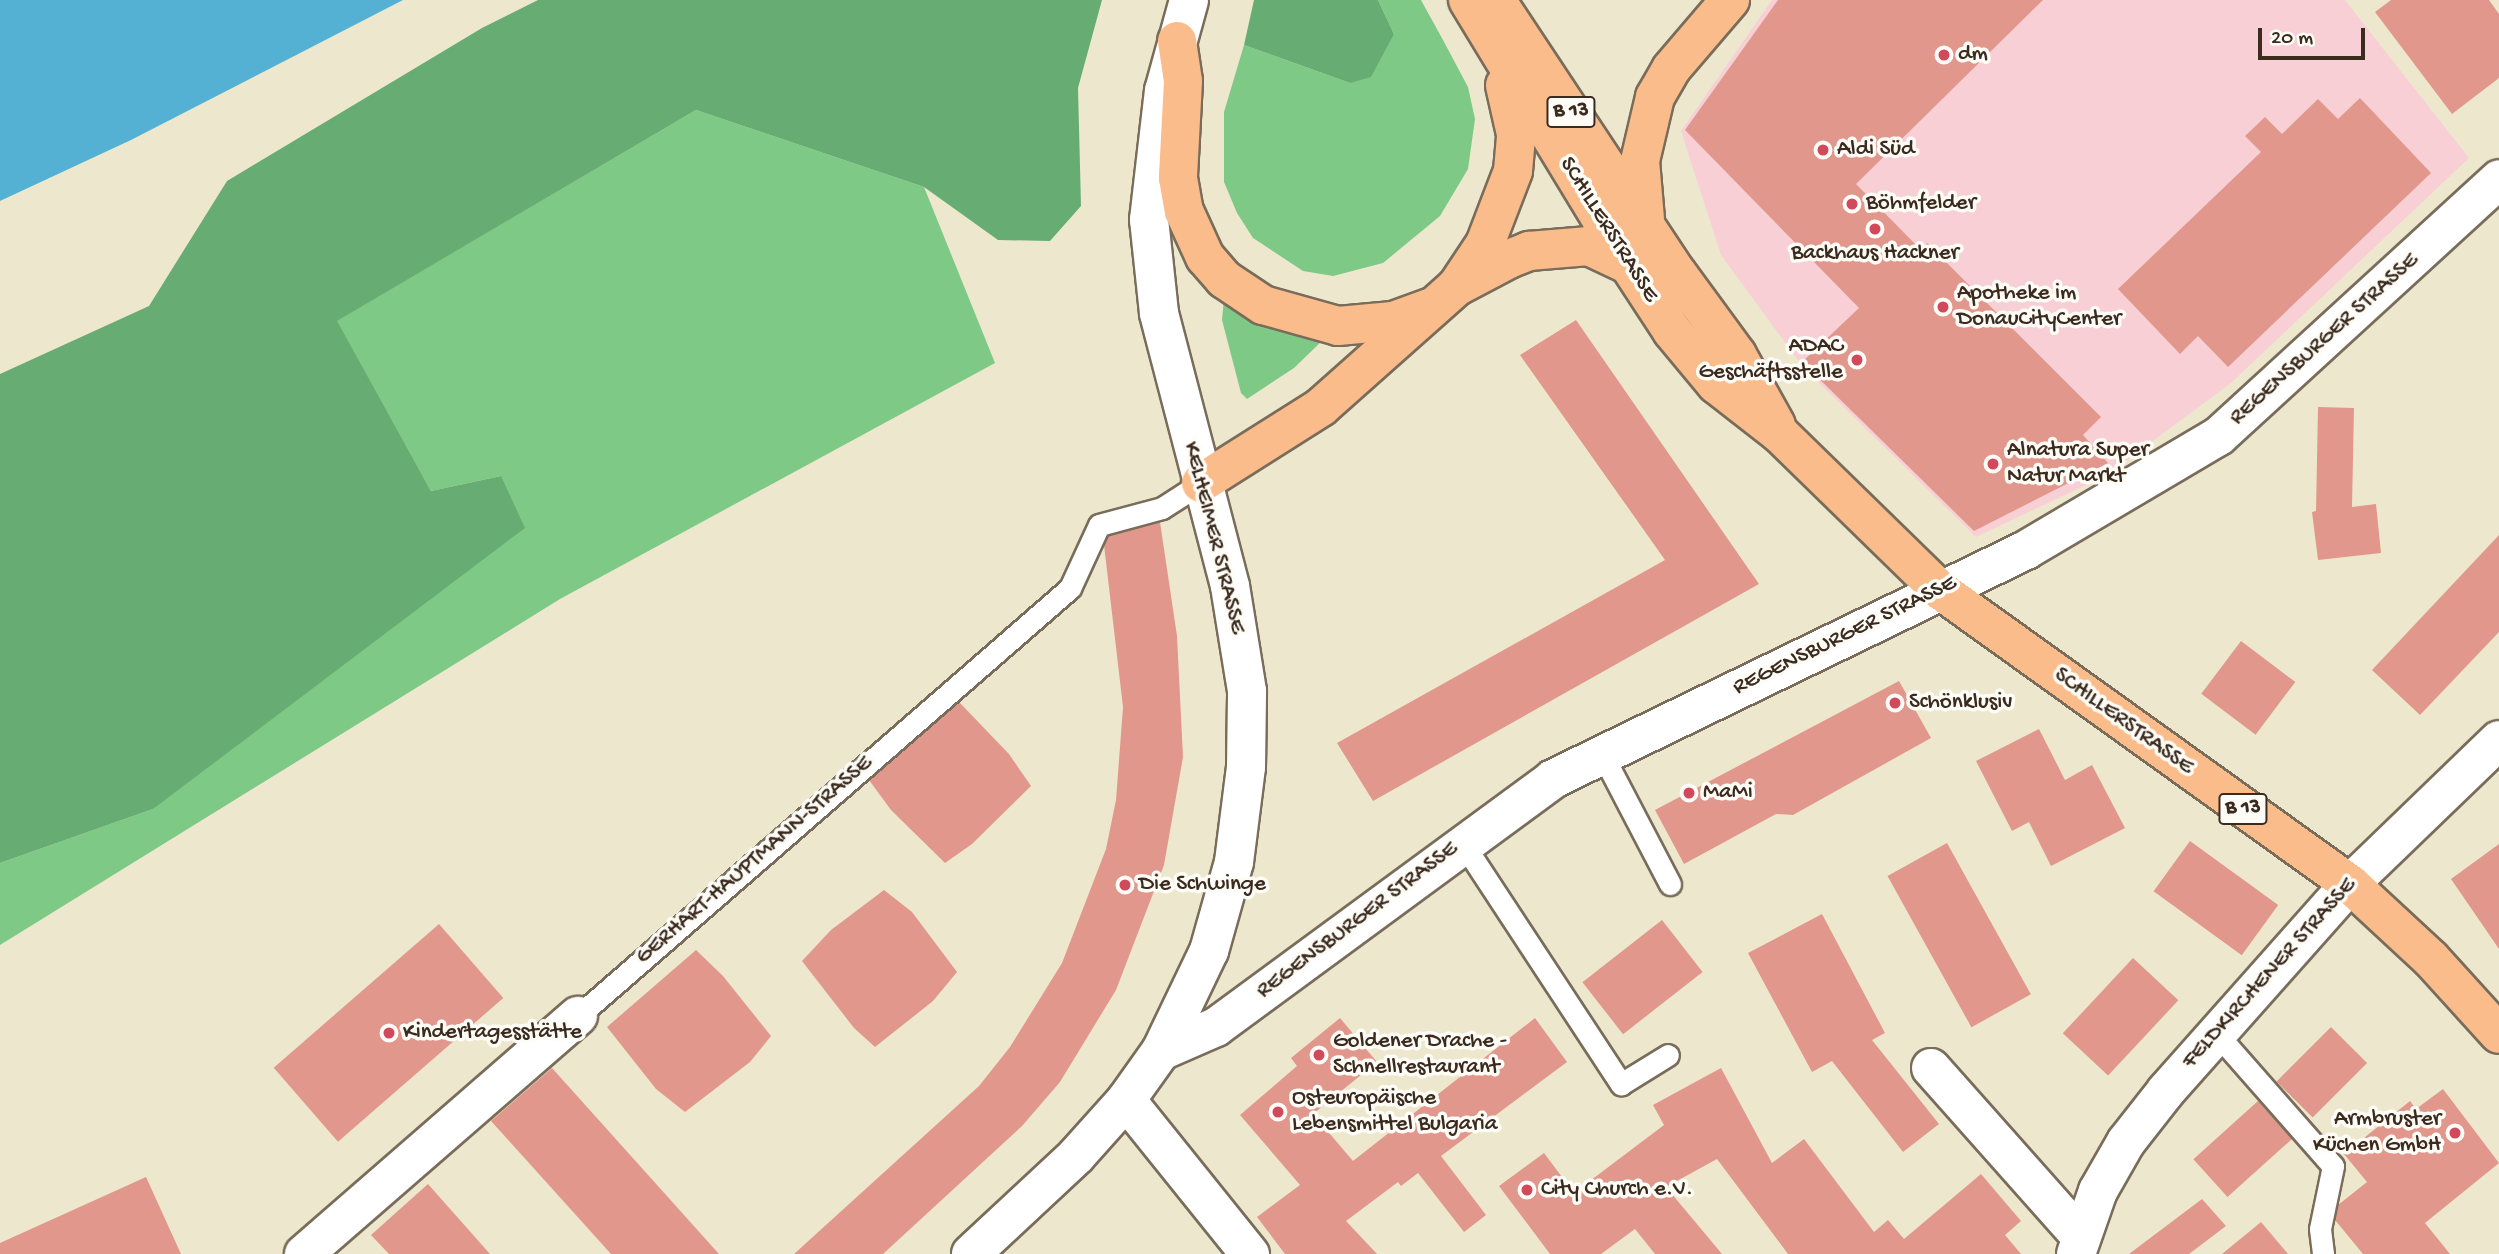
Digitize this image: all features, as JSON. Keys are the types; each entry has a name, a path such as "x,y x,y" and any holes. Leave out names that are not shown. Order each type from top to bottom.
{"main road":[{"name":"SCHILLERSTRASSE","path":"1468,0 1492,46 1629,265 1672,331 1716,384 1780,434 1940,590 2350,884 2431,959 2499,1034"},
{"name":"SCHILLERSTRASSE","path":"1496,0 1743,365 1780,434"},
{"path":"1646,225 1640,161 1655,97 1671,69 1730,0"},
{"path":"1177,41 1183,81 1178,178 1184,211 1205,257 1224,279 1263,305 1338,326 1393,321 1447,296 1530,251 1569,246 1589,247 1629,265"},
{"path":"1202,483 1321,407 1447,296 1485,244 1513,171 1512,112 1492,46"}],"street":[{"name":"KELHEIMER STRASSE","path":"1126,1100 1161,1051 1209,951 1234,862 1246,767 1247,691 1230,586 1159,313 1149,220 1164,91 1189,0"},
{"name":"REGENSBURGER STRASSE","path":"1161,1051 1216,1027 1462,842 1553,779 1601,752 1940,590 2105,507 2219,436 2499,179"},
{"name":"FELDKIRCHENER STRASSE","path":"2085,1248 2098,1191 2126,1142 2216,1033 2350,884 2499,740"},
{"name":"GERHART-HAUPTMANN-STRASSE","path":"304,1254 578,1016"},
{"name":"FELDKIRCHENER STRASSE","path":"1931,1068 2085,1248"},
{"path":"971,1254 1076,1156 1126,1100 1250,1254"}],"lane":[{"name":"GERHART-HAUPTMANN-STRASSE","path":"578,1016 1070,588 1100,525 1162,508 1202,483"},
{"path":"1601,752 1670,884"},
{"path":"1462,842 1621,1084 1668,1055"},
{"path":"2216,1033 2333,1166 2320,1230 2323,1254"}],"shaded area":[{"path":"1772,0 2345,0 2469,158 2231,383 2107,475 1976,537 1803,367 1721,255 1681,131"}],"green space":[{"path":"538,0 1102,0 1078,88 1081,206 1050,241 998,240 924,187 696,110 337,321 431,491 501,476 525,528 153,809 0,863 0,374 149,306 227,181 482,28"},
{"path":"1254,0 1378,0 1394,34 1371,77 1350,83 1244,45"},
{"path":"1378,0 1421,0 1443,40 1468,87 1475,119 1468,169 1440,216 1383,263 1333,276 1303,271 1253,238 1237,213 1224,182 1224,112 1244,45 1350,83 1394,34"},
{"path":"696,110 924,187 995,363 560,599 0,945 0,863 153,809 501,476 431,491 336,321"},
{"path":"1224,298 1326,337 1294,368 1247,399 1241,393 1222,320"}],"water":[{"path":"0,0 403,0 131,140 0,201"}],"building":[{"path":"1778,0 2043,0 1856,184 1921,250 1927,243 2101,417 2083,435 2108,463 1974,531 1802,362 1859,308 1685,130"},
{"path":"2391,0 2489,0 2499,14 2499,78 2452,114 2375,12"},
{"path":"2360,98 2431,173 2228,367 2198,336 2180,354 2118,289 2261,152 2245,136 2265,117 2282,134 2318,99 2338,119"},
{"path":"1576,320 1759,584 1373,801 1337,743 1665,560 1520,355"},
{"path":"2318,407 2354,408 2352,507 2376,504 2381,553 2318,560 2312,512 2316,511"},
{"name":"Die Schwinge","path":"1160,522 1177,636 1183,757 1164,865 1116,990 1060,1082 1022,1126 883,1254 794,1254 979,1086 1010,1047 1062,963 1106,849 1116,800 1123,707 1104,545 1108,536"},
{"path":"2499,535 2499,632 2420,715 2372,670"},
{"path":"2241,641 2295,682 2256,735 2201,694"},
{"path":"1899,681 1931,738 1793,815 1776,814 1684,864 1655,810"},
{"path":"959,702 1009,754 1031,786 972,844 945,863 891,810 869,780"},
{"path":"2039,729 2065,780 2092,765 2125,828 2051,866 2029,822 2012,831 1976,761"},
{"path":"2190,841 2278,905 2242,955 2154,891"},
{"path":"1947,843 2031,994 1971,1027 1888,876"},
{"path":"2499,844 2499,949 2451,879"},
{"path":"884,890 912,912 957,972 933,1001 875,1047 854,1028 802,961 831,930"},
{"path":"1822,914 1885,1033 1872,1040 1939,1124 1903,1152 1832,1061 1812,1072 1748,953"},
{"path":"1662,920 1703,972 1623,1034 1582,982"},
{"name":"Kindertagesstätte","path":"439,924 503,998 338,1142 274,1068"},
{"path":"696,950 723,976 771,1036 750,1062 685,1112 656,1089 607,1027"},
{"path":"2133,958 2178,1000 2108,1076 2063,1033"},
{"path":"1340,1018 1377,1062 1313,1114 1353,1161 1535,1018 1567,1062 1441,1156 1486,1215 1464,1232 1418,1173 1401,1186 1398,1182 1346,1221 1377,1254 1285,1254 1257,1217 1300,1185 1240,1115 1297,1066 1291,1058"},
{"path":"2331,1027 2367,1063 2313,1118 2277,1081"},
{"path":"552,1068 719,1254 611,1254 491,1121"},
{"path":"1721,1068 1772,1163 1804,1139 1874,1232 1888,1220 1904,1239 1981,1174 2021,1221 2005,1235 2021,1254 1788,1254 1717,1159 1666,1187 1722,1254 1655,1254 1635,1229 1601,1254 1550,1254 1499,1186 1544,1153 1574,1193 1664,1125 1653,1105"},
{"path":"2443,1089 2499,1163 2425,1223 2450,1254 2363,1254 2335,1220 2338,1205 2367,1182 2344,1154 2410,1101 2416,1109"},
{"path":"2258,1101 2292,1139 2227,1197 2193,1159"},
{"path":"146,1177 181,1254 0,1254 0,1243"},
{"path":"428,1184 490,1254 389,1254 371,1235"},
{"path":"2202,1199 2226,1226 2189,1254 2129,1254"},
{"path":"2261,1222 2288,1254 2222,1254"}],"place":[{"name":"dm","path":"1944,55"},
{"name":"Aldi Süd","path":"1823,150"},
{"name":"Böhmfelder","path":"1852,204"},
{"name":"Backhaus Hackner","path":"1875,229"},
{"name":"Apotheke im DonauCityCenter","path":"1943,307"},
{"name":"ADAC Geschäftsstelle","path":"1857,360"},
{"name":"Alnatura Super Natur Markt","path":"1993,464"},
{"name":"Schönklusiv","path":"1895,703"},
{"name":"MaMi","path":"1689,793"},
{"name":"Die Schwinge","path":"1125,885"},
{"name":"Kindertagesstätte","path":"389,1033"},
{"name":"Goldener Drache - Schnellrestaurant","path":"1319,1055"},
{"name":"Osteuropäische Lebensmittel Bulgaria","path":"1278,1112"},
{"name":"Armbruster Küchen GmbH","path":"2455,1133"},
{"name":"City Church e.V.","path":"1527,1190"}]}
